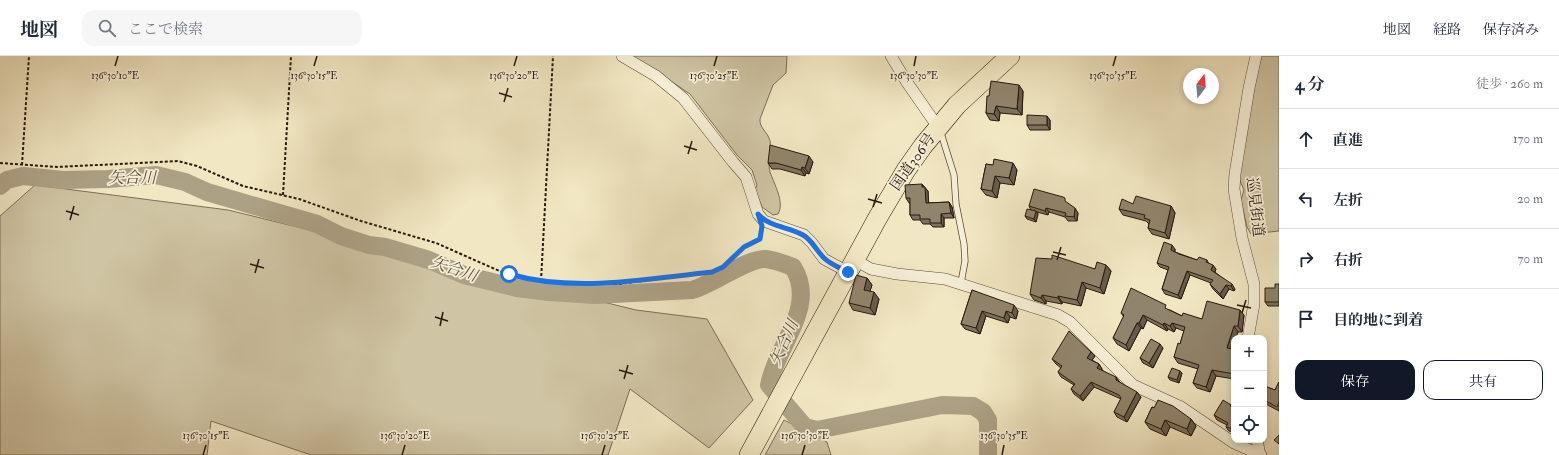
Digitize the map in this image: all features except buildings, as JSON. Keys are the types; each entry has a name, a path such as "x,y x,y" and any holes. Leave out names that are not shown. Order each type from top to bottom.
{"highway":[{"name":"国道306号","path":"749,455 851,266 906,170 938,127 970,92 1010,56"}],"street":[{"path":"622,56 656,76 683,98 732,162 746,177 758,214 764,221 804,235 824,259 851,266 871,268 897,274 945,279 1058,315 1065,319 1133,385 1181,407 1234,443 1260,455"},
{"path":"891,56 906,81 938,127"},
{"name":"巡見街道","path":"1249,335 1254,304 1254,284 1242,238 1234,190 1235,174 1249,88 1256,56"},
{"path":"1258,443 1260,455"}],"lane":[{"path":"938,127 942,134 954,175 956,204 964,244 965,261 961,284"}],"path":[{"path":"22,165 29,56"},
{"path":"283,195 291,56"},
{"path":"541,281 553,56"},
{"path":"0,163 22,165 91,166 178,161 197,166 243,186 283,195 361,221 436,243 509,274 541,281 586,284 619,284 712,272 723,267 744,247 760,239 762,226 758,214"}],"shaded area":[{"path":"628,56 787,56 786,73 773,85 760,119 761,125 770,141 769,168 780,199 780,209 778,214 773,215 762,207 755,190 757,185 752,170 737,155 690,94 659,73"},
{"path":"1260,56 1279,56 1279,231 1251,234 1247,227 1241,200 1244,190 1238,176"},
{"path":"35,185 228,210 636,310 707,319 753,400 709,448 630,389 608,455 311,455 211,421 207,455 0,455 0,216"},
{"path":"784,420 827,442 831,455 765,455"}],"waterway":[{"name":"矢合川","path":"0,186 7,180 23,176 63,180 108,179 156,175 185,182 207,192 317,224 341,236 369,245 385,247 429,260 464,275 517,288 549,292 595,295 692,290 710,283 750,262 766,259 776,261 793,267 799,282 801,297 793,326 773,370 769,385 805,427 817,430 942,405 973,406 983,412 988,420 988,455"}],"route":[{"path":"509,274 525,279 541,281 586,284 619,284 712,272 723,267 744,247 760,239 762,226 758,214 764,221 804,235 824,259 848,272"}]}
